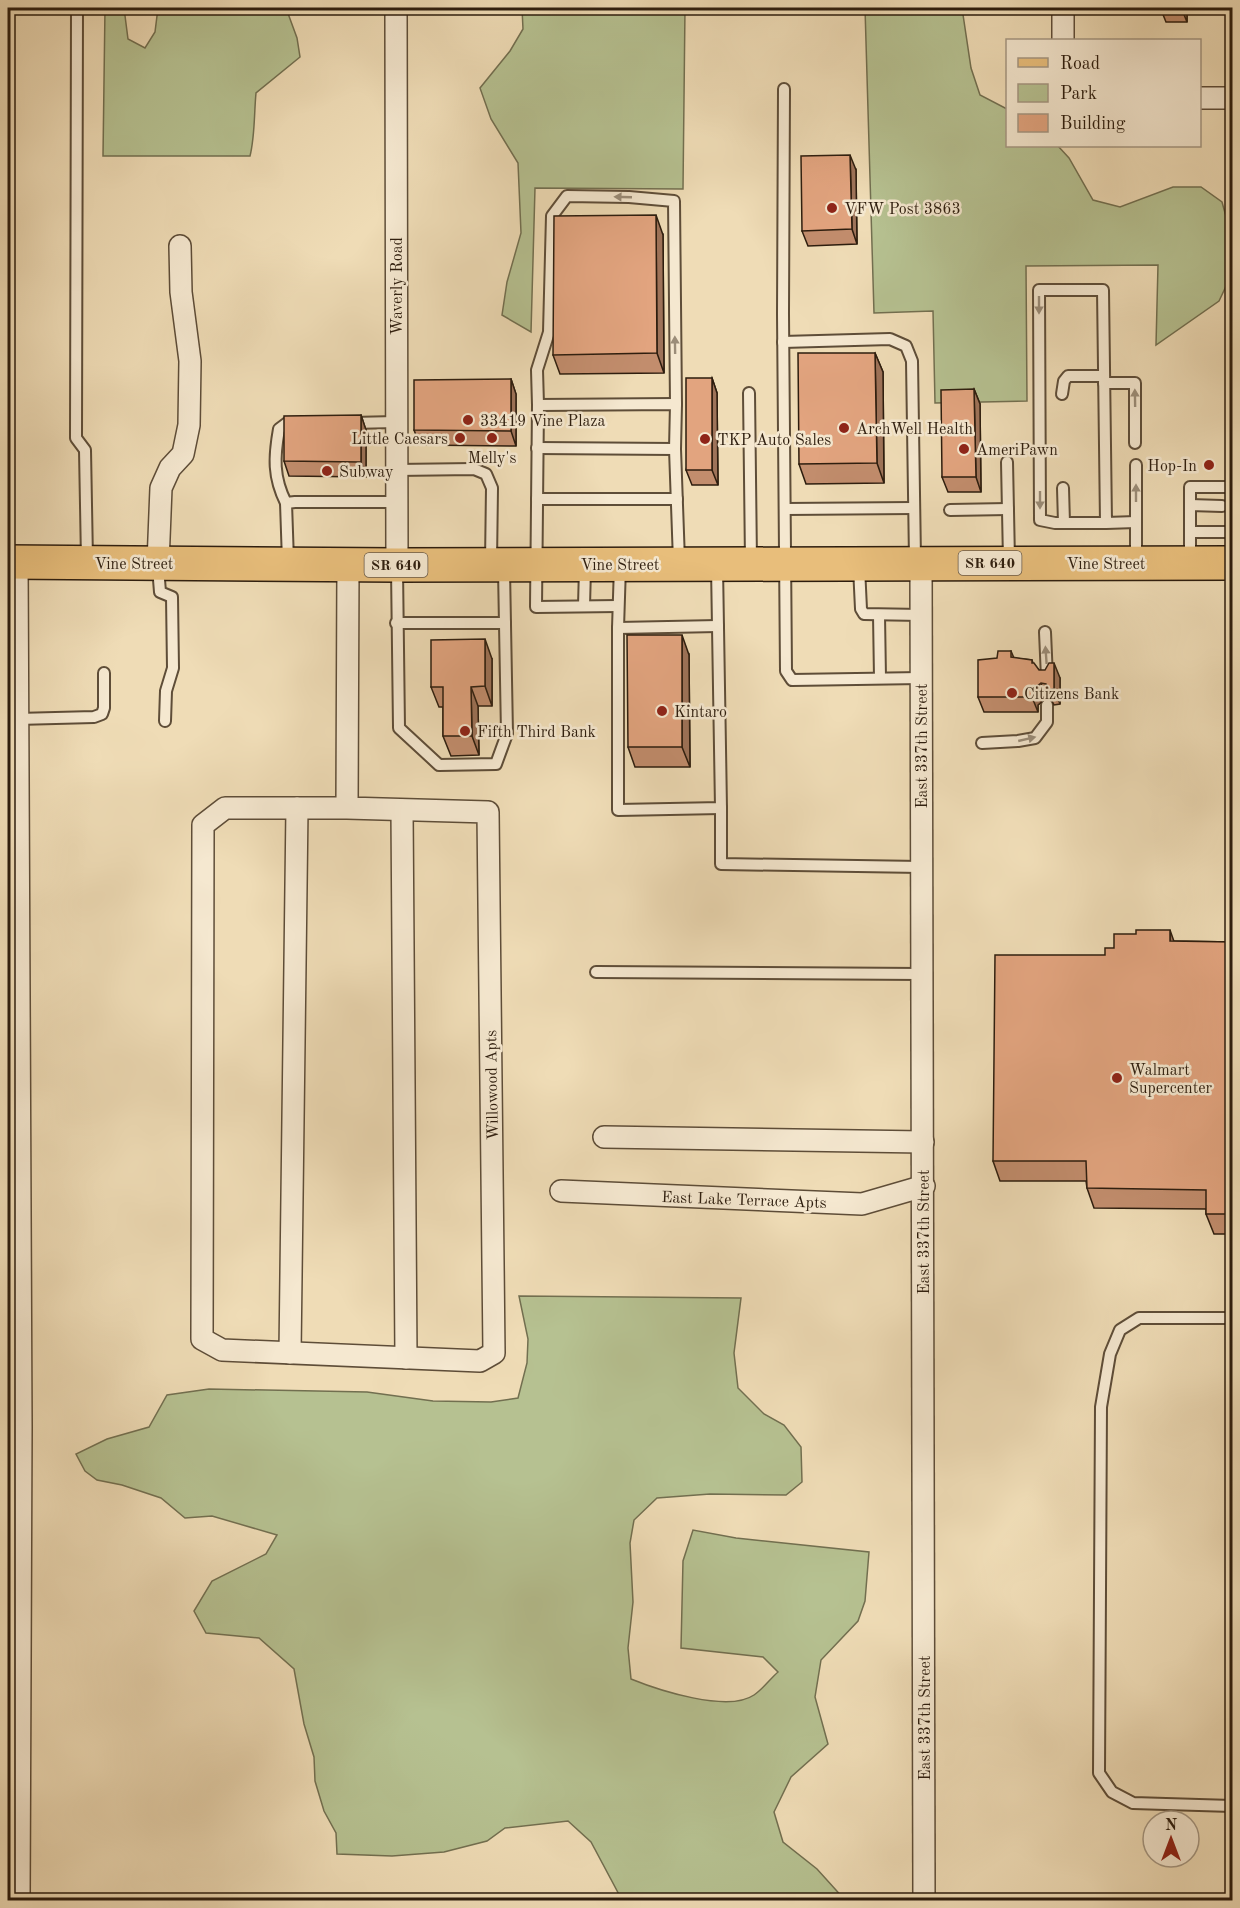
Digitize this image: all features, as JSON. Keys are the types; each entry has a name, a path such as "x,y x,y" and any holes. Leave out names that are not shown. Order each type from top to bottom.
{"main road":[{"name":"Vine Street","path":"12,562 348,565 1233,563"}],"street":[{"name":"Waverly Road","path":"396,8 402,388 396,422 397,565"},
{"path":"1063,8 1064,39"},
{"path":"1201,98 1233,98"},
{"path":"158,563 161,488 170,468 183,454 189,425 190,361 182,292 180,246"},
{"path":"12,562 17,719 14,1426 19,1900"},
{"name":"East 337th Street","path":"918,563 921,615 924,1186 924,1900"},
{"path":"347,808 348,565"},
{"name":"Willowood Apts","path":"225,808 297,808 488,812 494,1353 480,1361 222,1350 202,1339 203,825 225,808"},
{"path":"290,1353 297,808"},
{"path":"402,810 406,1358"},
{"path":"604,1137 923,1142"},
{"name":"East Lake Terrace Apts","path":"561,1191 862,1204 924,1186"}],"lane":[{"path":"76,8 76,438 85,450 87,563"},
{"path":"784,89 783,342 786,671 792,680 921,678"},
{"path":"618,606 536,607 537,370 549,332 552,216 567,196 629,197 674,201 675,449 679,564"},
{"path":"1106,523 1103,290 1039,290 1040,520 1064,523 1106,523 1136,522"},
{"path":"783,342 890,339 906,346 912,361 914,508 918,563"},
{"path":"1062,394 1064,381 1068,376 1135,383 1135,443"},
{"path":"749,393 751,564"},
{"path":"538,405 676,404"},
{"path":"342,423 396,422"},
{"path":"288,564 286,504 278,487 275,451 279,429 287,423 309,423"},
{"path":"537,448 675,449"},
{"path":"1007,462 1009,563"},
{"path":"1136,465 1136,563"},
{"path":"396,470 474,469 486,474 492,488 497,565 505,623 507,734 496,764 439,765 399,728 397,565"},
{"path":"1190,564 1190,487 1233,487"},
{"path":"1063,488 1064,523"},
{"path":"537,499 677,499"},
{"path":"286,504 295,502 396,502"},
{"path":"1190,506 1222,506"},
{"path":"785,509 914,508"},
{"path":"950,510 1008,509"},
{"path":"1190,532 1233,532"},
{"path":"158,563 160,592 172,597 173,668 166,691 165,721"},
{"path":"859,563 861,609 864,614 921,615"},
{"path":"584,606 585,564"},
{"path":"620,564 618,810 721,808"},
{"path":"717,564 721,864 921,867"},
{"path":"879,615 880,678"},
{"path":"396,623 505,623"},
{"path":"618,628 718,626"},
{"path":"1044,632 1047,678"},
{"path":"17,719 94,717 102,714 104,673"},
{"path":"982,742 1035,738 1047,722 1047,705"},
{"path":"596,972 922,974"},
{"path":"1233,1318 1139,1318 1120,1330 1110,1354 1101,1407 1099,1773 1112,1792 1133,1803 1233,1806"}],"green space":[{"path":"105,8 124,8 128,39 145,48 155,32 158,8 286,8 297,38 300,57 256,93 254,133 250,156 103,156"},
{"path":"522,8 685,8 683,189 535,188 531,332 502,315 507,282 521,233 518,163 491,119 480,88 510,51 523,29"},
{"path":"865,8 962,8 971,68 980,95 1006,108 1006,147 1059,147 1069,158 1093,200 1120,207 1173,187 1201,187 1222,202 1232,238 1228,282 1219,301 1156,345 1158,265 1026,266 1027,401 935,403 933,311 874,313"},
{"path":"519,1296 741,1298 734,1353 738,1388 764,1414 784,1425 801,1447 802,1482 786,1495 710,1494 657,1498 634,1520 630,1543 633,1602 628,1648 631,1679 675,1694 728,1702 754,1695 778,1672 763,1657 681,1648 683,1561 693,1530 736,1538 869,1552 865,1601 858,1621 821,1660 815,1697 828,1744 791,1777 774,1812 783,1842 817,1869 845,1900 622,1900 591,1842 568,1821 505,1828 487,1841 444,1852 392,1856 337,1854 336,1833 324,1811 315,1781 314,1757 304,1724 294,1669 259,1638 206,1633 194,1611 212,1581 266,1554 277,1535 212,1516 185,1518 161,1498 122,1485 97,1480 85,1471 76,1454 107,1439 149,1427 167,1395 209,1389 367,1392 433,1401 491,1402 518,1398 527,1363 528,1339"}],"building":[{"path":"1162,8 1183,8 1183,12 1162,12"},
{"name":"VFW Post 3863","path":"850,155 852,229 802,231 801,156"},
{"path":"656,215 657,353 553,355 554,216"},
{"name":"ArchWell Health","path":"798,353 875,353 877,463 799,464"},
{"name":"TKP Auto Sales","path":"686,378 712,378 712,470 686,470"},
{"name":"33419 Vine Plaza","path":"511,379 511,431 414,430 414,380"},
{"name":"AmeriPawn","path":"974,389 976,477 942,477 941,390"},
{"path":"361,415 361,462 284,461 284,416"},
{"name":"Kintaro","path":"627,635 682,635 682,747 628,747"},
{"name":"Fifth Third Bank","path":"485,639 485,686 471,687 472,736 443,736 443,687 431,687 431,640"},
{"path":"998,651 1011,651 1011,657 1032,660 1039,670 1045,670 1049,663 1054,663 1054,689 1049,690 1046,684 1041,683 1032,690 1032,697 978,697 978,660 997,658"},
{"name":"Walmart Supercenter","path":"1136,930 1170,930 1170,941 1233,942 1233,1214 1206,1214 1206,1190 1087,1188 1086,1161 993,1161 995,955 1105,955 1105,948 1114,948 1114,934 1136,934"}],"place":[{"name":"VFW Post 3863","path":"832,208"},
{"name":"33419 Vine Plaza","path":"468,420"},
{"name":"ArchWell Health","path":"844,428"},
{"name":"Little Caesars","path":"460,438"},
{"name":"Melly's","path":"492,438"},
{"name":"TKP Auto Sales","path":"705,439"},
{"name":"AmeriPawn","path":"964,449"},
{"name":"Hop-In","path":"1209,465"},
{"name":"Subway","path":"327,471"},
{"name":"Citizens Bank","path":"1012,693"},
{"name":"Kintaro","path":"662,711"},
{"name":"Fifth Third Bank","path":"465,731"},
{"name":"Walmart Supercenter","path":"1117,1078"}]}
